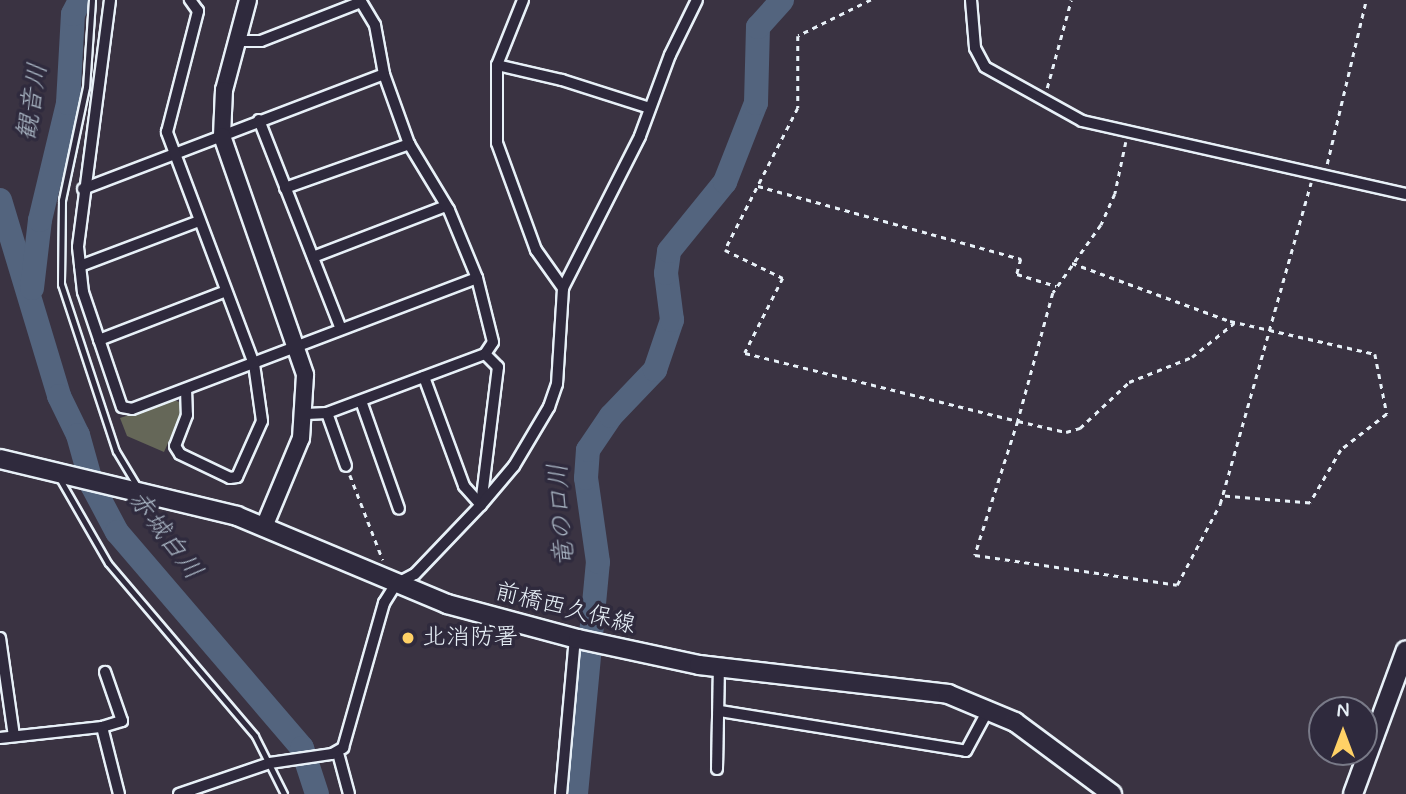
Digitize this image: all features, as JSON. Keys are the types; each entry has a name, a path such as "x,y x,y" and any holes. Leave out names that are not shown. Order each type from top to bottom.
{"main road":[{"name":"前橋西久保線","path":"0,459 139,492 264,527 447,604 576,638 719,667 925,690 988,710 1015,722 1112,794"},
{"path":"1353,794 1406,650"}],"street":[{"path":"110,0 106,61 83,189 80,267 83,292 122,407 132,410 254,364 340,327 477,278"},
{"path":"186,389 187,415 175,446 180,454 230,478 237,477 262,421 254,364 173,154 167,132 198,11 190,0"},
{"path":"248,0 224,90 222,136 297,344 305,375 306,414 301,438 264,527"},
{"path":"523,0 497,65 497,144 536,250 563,288"},
{"path":"349,794 335,753 384,603 396,584 415,574 514,466 549,407 557,384 563,288 601,220 697,0"},
{"path":"971,0 975,48 985,67 1082,121 1406,194"},
{"path":"238,41 261,41 360,1 375,25 384,74 409,144 446,206 477,278 493,342 485,354 327,413 306,414"},
{"path":"497,65 562,79 650,108"},
{"path":"83,189 384,74"},
{"path":"259,120 340,327"},
{"path":"285,188 409,144"},
{"path":"313,257 446,206"},
{"path":"80,267 199,221"},
{"path":"99,340 226,291"},
{"path":"481,505 498,367 485,354"},
{"path":"424,377 464,486 481,505"},
{"path":"361,401 399,509"},
{"path":"327,413 346,466"},
{"path":"0,638 14,736"},
{"path":"561,794 576,638"},
{"path":"717,769 719,667"},
{"path":"0,738 50,736 122,721 106,672"},
{"path":"720,710 966,751 988,710"},
{"path":"103,727 119,794"},
{"path":"179,794 268,764 335,753"}],"lane":[{"path":"92,0 86,87 62,200 61,284 116,451 139,492"},
{"path":"57,472 108,564 255,736 284,794"}],"path":[{"path":"871,0 798,36 798,108 725,250 783,278 745,353 1066,432 1080,428 1129,382 1192,356 1235,321"},
{"path":"1045,99 1071,0"},
{"path":"1128,132 1115,194 1101,225 1057,286 975,555 1177,584 1222,496 1270,329 1319,175 1366,0"},
{"path":"758,186 1021,259 1017,274 1057,286"},
{"path":"1072,262 1235,321 1375,354 1387,415 1340,450 1310,503 1222,496"},
{"path":"346,466 381,558 396,584"}],"green space":[{"path":"174,400 182,403 181,414 164,452 127,436 120,418"}],"waterway":[{"name":"観音川","path":"32,288 40,220 68,103 73,14 80,0"},
{"name":"竜の口川","path":"576,794 598,562 586,478 588,450 611,416 655,370 672,320 666,273 669,251 725,182 756,103 758,27 782,0"},
{"name":"赤城白川","path":"0,200 59,396 78,435 92,485 117,532 302,748 317,794"}],"place":[{"name":"北消防署","path":"408,638"}]}
